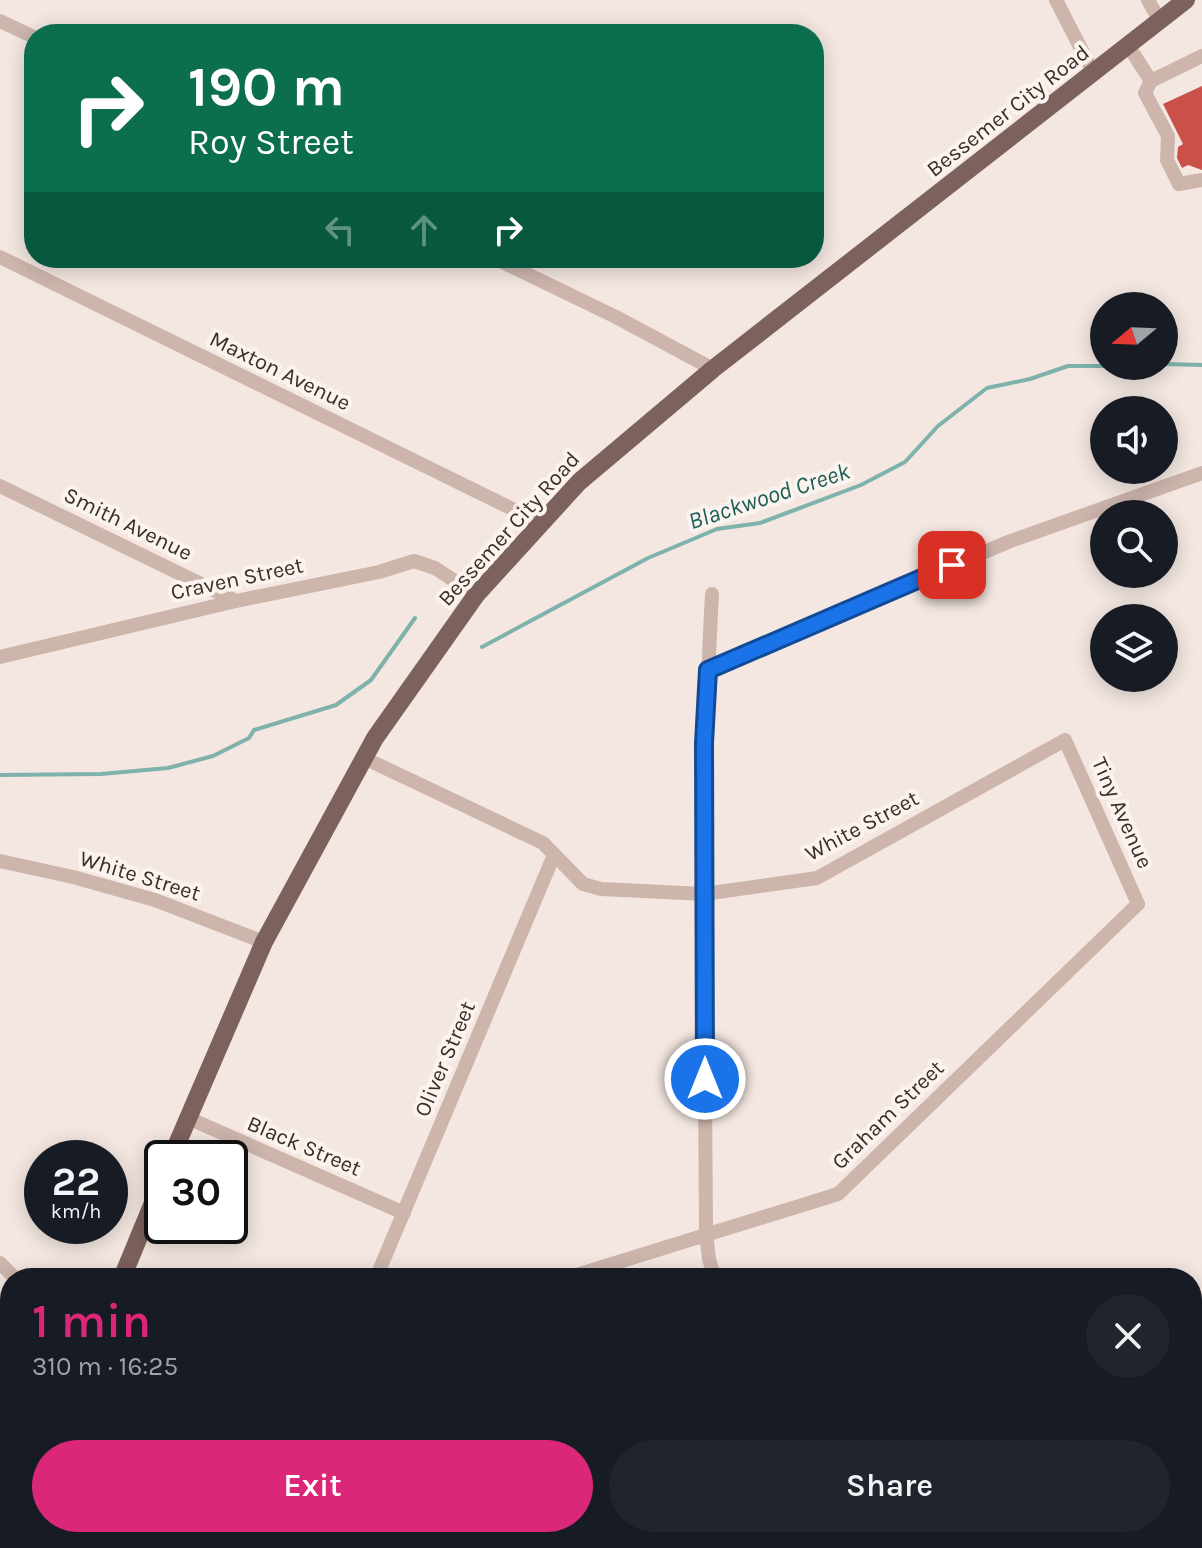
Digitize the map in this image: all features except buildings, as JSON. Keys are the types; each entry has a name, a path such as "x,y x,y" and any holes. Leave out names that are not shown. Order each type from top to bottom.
{"main road":[{"name":"Bessemer City Road","path":"179,1140 264,942 364,758 393,709 476,595 579,482 713,369 1186,0"},
{"path":"126,1268 144,1225"}],"street":[{"path":"1056,0 1094,74"},
{"path":"1148,0 1160,21"},
{"path":"0,21 24,32"},
{"path":"1129,47 1151,81"},
{"path":"1202,56 1151,81 1145,93 1168,136 1167,160 1179,184 1202,180"},
{"name":"Maxton Avenue","path":"0,257 541,523"},
{"path":"515,268 713,369"},
{"path":"708,670 1008,542 1202,473"},
{"name":"Smith Avenue","path":"0,486 236,601"},
{"name":"Craven Street","path":"0,657 236,601 379,572 414,561 435,568 476,595"},
{"path":"712,594 704,743 706,1233 712,1268"},
{"name":"White Street","path":"364,758 543,843 583,884 601,889 704,894 817,878 1065,740"},
{"name":"Tiny Avenue","path":"1065,740 1138,904"},
{"name":"Oliver Street","path":"380,1268 554,855"},
{"name":"White Street","path":"0,861 155,900 264,942"},
{"name":"Graham Street","path":"598,1268 706,1233 814,1204 838,1194 1138,904"},
{"name":"Black Street","path":"188,1118 404,1213"}],"waterway":[{"name":"Blackwood Creek","path":"1178,364 1202,365"},
{"name":"Blackwood Creek","path":"482,647 648,558 717,529 760,523 861,485 905,462 938,426 987,388 1030,379 1068,366 1090,366"},
{"name":"Blackwood Creek","path":"0,775 101,774 168,768 213,756 249,738 254,730 336,705 371,680 415,618"}],"route":[{"path":"705,1079 704,743 708,670 952,565"}]}
